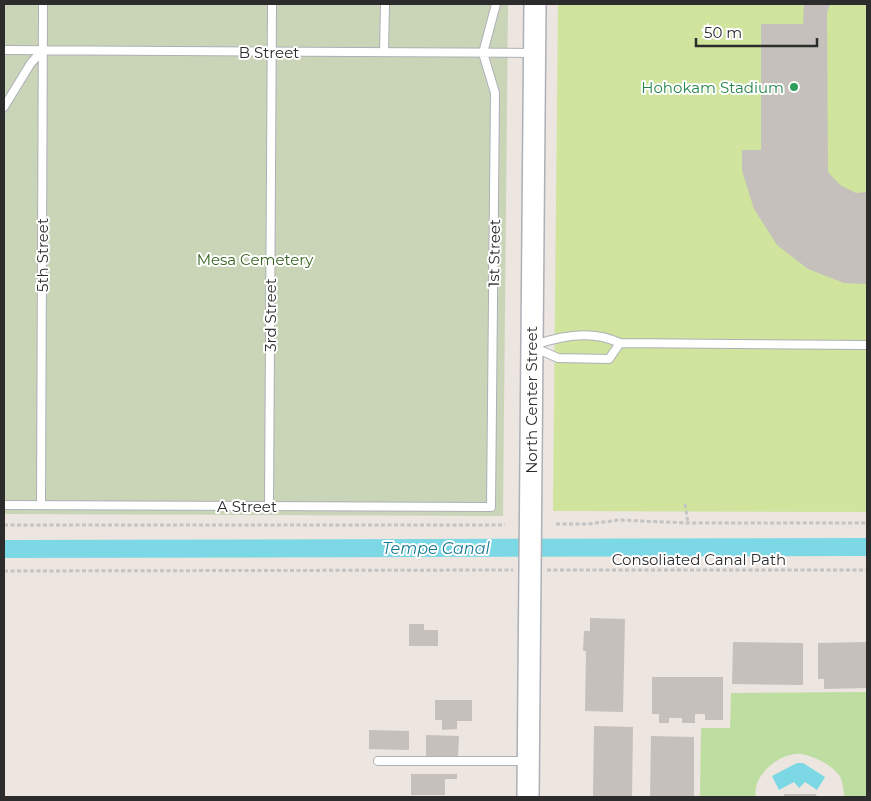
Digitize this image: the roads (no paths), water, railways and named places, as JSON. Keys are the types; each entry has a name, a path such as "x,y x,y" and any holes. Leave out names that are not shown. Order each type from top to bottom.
{"street":[{"name":"North Center Street","path":"528,797 535,4"}],"lane":[{"name":"5th Street","path":"41,505 43,4"},
{"name":"3rd Street","path":"270,506 272,4"},
{"path":"384,52 385,4"},
{"path":"483,53 496,4"},
{"name":"B Street","path":"4,50 535,53"},
{"path":"4,107 30,63 43,50"},
{"name":"1st Street","path":"483,53 495,94 491,507"},
{"path":"532,346 559,336 606,336 620,343 867,345"},
{"path":"532,346 558,358 608,359 620,343"},
{"name":"A Street","path":"4,505 491,507"},
{"path":"378,761 528,761"}],"water":[{"path":"797,763 803,763 825,777 817,790 805,782 799,788 794,782 779,790 772,776"}],"waterway":[{"name":"Tempe Canal","path":"4,549 867,547"}],"place":[{"name":"Hohokam Stadium","path":"794,87"}],"park label":[{"name":"Mesa Cemetery","path":"255,259"}]}
